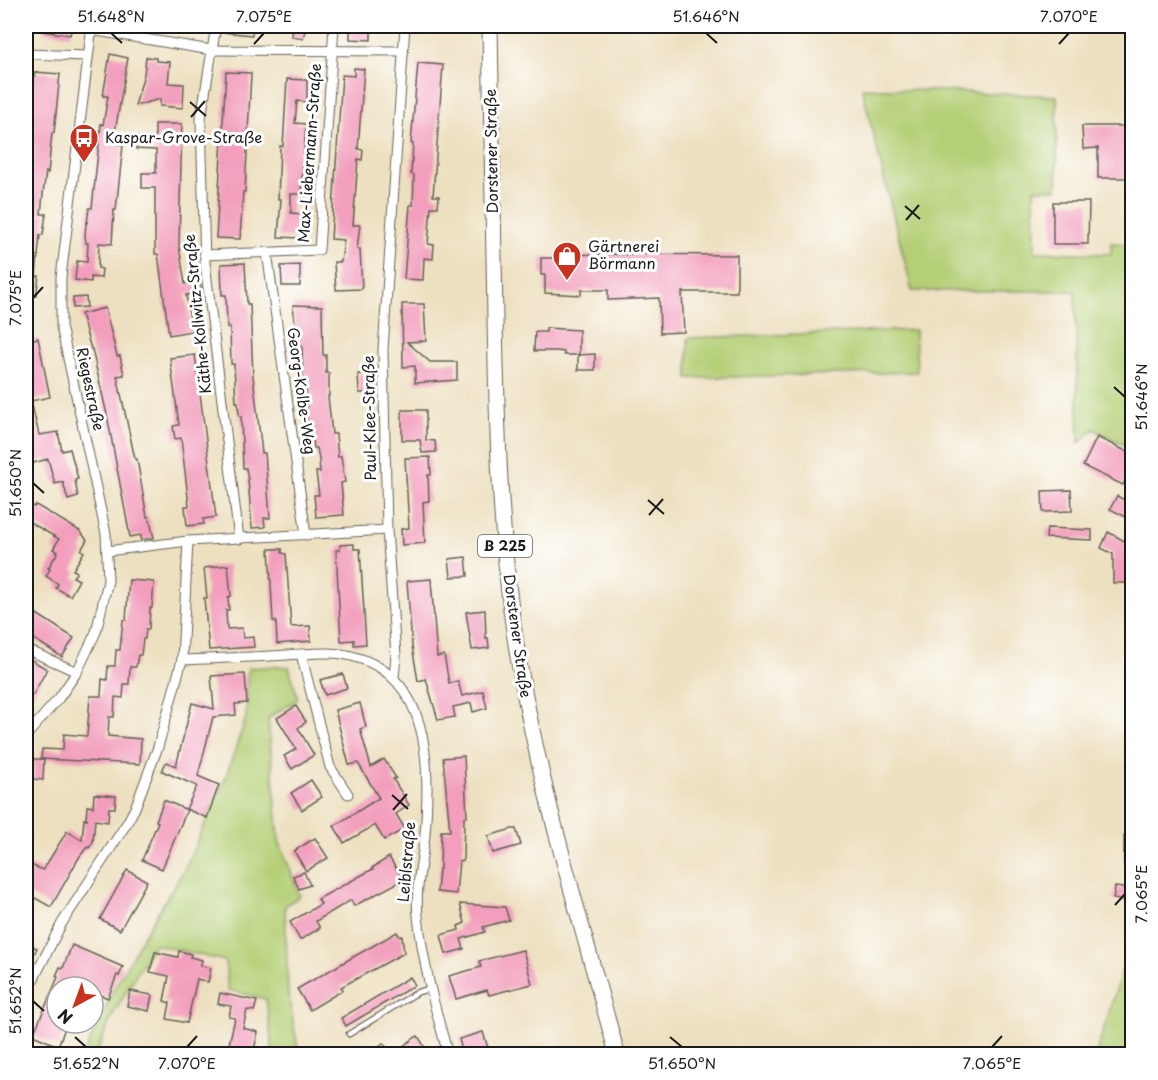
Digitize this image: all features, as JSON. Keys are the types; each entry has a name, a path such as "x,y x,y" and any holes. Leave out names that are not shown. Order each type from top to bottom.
{"main road":[{"name":"Dorstener Straße","path":"490,26 500,470 512,617 537,751 617,1054"}],"street":[{"name":"Käthe-Kollwitz-Straße","path":"216,26 201,118 204,255 239,539"},
{"path":"332,52 334,26"},
{"name":"Paul-Klee-Straße","path":"387,530 383,350 405,26"},
{"path":"91,28 211,51 404,51"},
{"name":"Riegestraße","path":"26,735 59,698 77,672 96,632 108,581 106,534 61,326 61,277 91,28"},
{"name":"Max-Liebermann-Straße","path":"204,255 319,250 332,52"},
{"path":"26,54 87,56"},
{"name":"Georg-Kolbe-Weg","path":"267,252 306,535"},
{"path":"107,551 188,541 387,530 396,656 394,677"},
{"path":"26,994 62,923 135,808 158,747 182,660 188,541"},
{"path":"26,649 77,672"},
{"name":"Leiblstraße","path":"182,660 336,653 354,656 370,662 394,677 411,699 420,724 428,793 418,875 418,915 429,989 448,1054"},
{"path":"301,654 330,767 348,794"},
{"path":"26,1051 32,1054"}],"lane":[{"path":"349,1034 418,992 429,989"}],"green space":[{"path":"862,88 1057,96 1057,189 1034,189 1035,252 1111,254 1111,243 1132,244 1132,449 1094,429 1079,443 1075,291 912,291"},
{"path":"915,330 917,372 688,378 688,338"},
{"path":"289,667 298,699 268,718 279,841 300,896 285,906 288,994 299,1054 273,1054 266,999 228,990 225,961 154,944 112,1016 105,1033 105,1008 114,989 184,870 224,782 246,718 248,668"},
{"path":"1132,939 1132,1054 1096,1054"},
{"path":"93,1035 104,1035 96,1054 84,1054"}],"building":[{"path":"44,26 72,26 70,35 43,31"},
{"path":"223,26 253,26 252,35 222,32"},
{"path":"293,26 306,26 303,39 292,37"},
{"path":"350,26 371,26 371,40 350,39"},
{"path":"110,54 128,58 113,143 123,145 112,244 99,243 98,268 102,269 101,278 91,277 91,282 75,280 77,261 87,262 86,223 89,208 92,208 101,124 103,125 108,96 103,96"},
{"path":"146,57 156,58 156,61 170,62 168,83 184,84 183,108 160,106 160,99 135,106"},
{"path":"418,63 443,65 433,196 439,196 438,207 431,207 428,244 434,245 433,259 424,258 423,280 404,279 410,205 413,205 414,175 411,174 413,144 411,143"},
{"path":"354,68 364,69 358,149 363,150 362,160 358,159 353,225 360,225 357,249 360,249 362,289 336,290 334,262 341,262 344,240 331,239 342,75 354,76"},
{"path":"35,72 60,74 54,133 52,133 48,173 46,172 43,194 41,214 46,214 43,235 40,235 36,296 26,294 26,160"},
{"path":"226,72 251,73 245,192 243,192 240,239 216,238"},
{"path":"287,79 307,80 307,102 297,101 295,123 306,124 301,194 291,194 291,213 302,214 300,238 278,237 281,199 278,199 280,146 283,146"},
{"path":"155,124 182,124 179,246 185,284 200,282 202,293 186,295 192,331 169,335 158,254 155,254 155,188 142,188 142,173 156,173 156,150 136,149 136,137 155,139"},
{"path":"1082,126 1132,126 1132,178 1098,178 1098,148 1083,149"},
{"path":"1053,202 1089,202 1088,244 1053,244"},
{"path":"560,255 737,255 737,292 682,292 684,332 660,333 659,298 608,300 608,290 581,290 581,295 545,293 545,275 541,275 541,258 560,258"},
{"path":"245,263 247,304 250,304 253,376 262,453 265,453 270,518 264,518 265,527 252,528 248,480 246,468 243,468 241,416 239,416 238,402 236,402 234,364 231,364 226,295 222,295 221,264"},
{"path":"300,265 300,286 282,286 281,266"},
{"path":"86,297 87,307 73,308 73,298"},
{"path":"402,304 424,304 426,341 407,342 430,362 457,362 457,380 415,383 415,366 403,367"},
{"path":"293,305 322,306 323,355 326,355 326,373 329,373 328,396 332,434 336,434 338,457 341,456 345,482 341,483 344,515 316,517 314,495 319,495 316,472 320,472 319,459 317,448 314,448 311,426 307,426 302,345 297,345"},
{"path":"105,308 117,356 120,356 124,375 117,376 135,459 137,459 147,517 149,517 154,538 141,540 141,535 130,537 107,415 92,349 81,314"},
{"path":"546,328 579,330 579,355 564,355 564,352 557,351 534,351 535,332 546,332"},
{"path":"38,338 50,397 31,401 39,435 58,432 62,451 70,449 78,479 75,480 78,497 68,500 63,482 55,484 48,459 26,465 26,341"},
{"path":"595,354 595,370 578,370 578,355"},
{"path":"195,355 216,517 203,519 204,524 187,526 185,506 189,506 181,438 175,439 173,426 179,425 170,358"},
{"path":"358,374 370,374 370,393 359,393"},
{"path":"402,410 426,410 426,440 435,441 436,452 422,453 420,440 402,440"},
{"path":"1097,437 1132,454 1132,465 1123,485 1083,466"},
{"path":"430,457 429,501 423,502 425,543 402,545 401,529 409,528 405,458"},
{"path":"1071,490 1072,511 1043,512 1042,491"},
{"path":"1117,496 1132,504 1132,520 1110,509"},
{"path":"26,501 80,531 87,540 81,550 84,552 73,570 77,572 73,577 79,580 70,596 56,588 58,584 46,576 58,552 53,549 59,539 26,520 29,517 26,515"},
{"path":"1047,528 1092,530 1092,540 1046,538"},
{"path":"1108,532 1132,545 1132,583 1113,583 1113,554 1101,548"},
{"path":"354,544 354,549 360,549 366,644 354,645 354,640 341,641 336,550 340,550 340,545"},
{"path":"269,549 282,549 282,553 286,554 291,627 310,626 311,641 277,644 276,621 273,621"},
{"path":"466,557 468,576 451,577 449,559"},
{"path":"228,565 231,596 228,597 229,610 226,610 227,629 242,628 243,638 253,637 254,647 209,650 204,598 207,598 204,568"},
{"path":"431,579 437,657 444,655 449,683 458,681 462,696 483,691 487,708 473,712 471,703 453,707 455,717 438,720 426,679 418,681 412,646 407,581"},
{"path":"129,580 154,582 152,608 150,608 149,629 146,629 141,655 138,655 136,667 130,667 129,684 124,684 123,698 115,697 114,717 109,717 108,736 141,739 140,764 41,759 42,749 63,750 64,734 87,736 90,696 101,696 102,679 107,680 108,666 115,666 116,650 120,650 123,620 126,620"},
{"path":"26,607 74,638 62,657 26,634"},
{"path":"485,610 486,638 488,638 489,648 472,650 466,612"},
{"path":"26,657 47,669 33,695 26,691"},
{"path":"245,674 247,703 235,704 236,715 213,717 198,776 219,785 207,818 186,809 197,786 162,771 166,762 176,766 192,703 214,709 211,676"},
{"path":"343,674 347,688 325,695 320,680"},
{"path":"360,703 366,727 360,729 371,767 384,759 409,805 396,814 405,829 384,840 375,825 344,843 334,826 379,798 358,763 349,765 335,710"},
{"path":"296,706 306,722 298,728 314,755 292,769 284,756 296,749 277,718"},
{"path":"464,756 467,817 464,817 463,861 459,861 456,894 437,892 441,831 450,831 443,758"},
{"path":"34,759 44,759 43,780 33,779"},
{"path":"311,780 322,797 302,810 291,793"},
{"path":"94,794 116,796 115,808 109,808 108,822 95,820 93,842 80,856 51,907 26,893 26,863 43,870 67,831 82,840 84,819 86,820 87,806 93,807"},
{"path":"164,800 187,810 162,869 142,860 158,822 156,821"},
{"path":"516,829 521,845 493,853 488,836"},
{"path":"1124,836 1132,836 1132,865 1124,864"},
{"path":"315,838 328,858 306,871 294,851"},
{"path":"389,857 403,880 354,906 351,900 316,921 320,928 300,940 290,922 321,904 318,899 373,869"},
{"path":"127,870 147,881 120,930 100,919"},
{"path":"304,872 310,885 299,889 293,876"},
{"path":"1115,887 1132,889 1132,902 1113,899"},
{"path":"460,904 505,907 509,920 483,927 485,932 461,939 464,949 446,954 441,935 459,930 458,926 465,923"},
{"path":"397,932 400,937 402,936 404,953 341,987 343,990 310,1010 297,989"},
{"path":"26,944 37,948 33,956 26,954"},
{"path":"72,945 123,967 119,976 117,975 108,998 105,997 105,975 56,975 60,967 63,968"},
{"path":"523,950 532,984 489,995 487,990 456,999 449,976 481,967 479,961"},
{"path":"179,951 191,954 190,957 202,960 201,966 211,968 208,982 197,979 187,1023 167,1019 170,1003 164,1001 169,976 150,972 155,952 178,957"},
{"path":"410,977 415,985 346,1026 341,1018"},
{"path":"130,991 152,995 149,1011 127,1006"},
{"path":"220,993 257,1001 254,1011 247,1010 243,1028 258,1032 253,1054 228,1049 235,1018 229,1017 231,1006 218,1004"},
{"path":"45,1007 45,1035 62,1035 58,1046 33,1035"},
{"path":"483,1032 489,1051 463,1054 459,1039"},
{"path":"418,1036 429,1054 392,1054 416,1037"},
{"path":"383,1043 392,1054 368,1054"}],"place":[{"name":"Kaspar-Grove-Straße","path":"84,164"},
{"name":"Gärtnerei Börmann","path":"567,282"}]}
